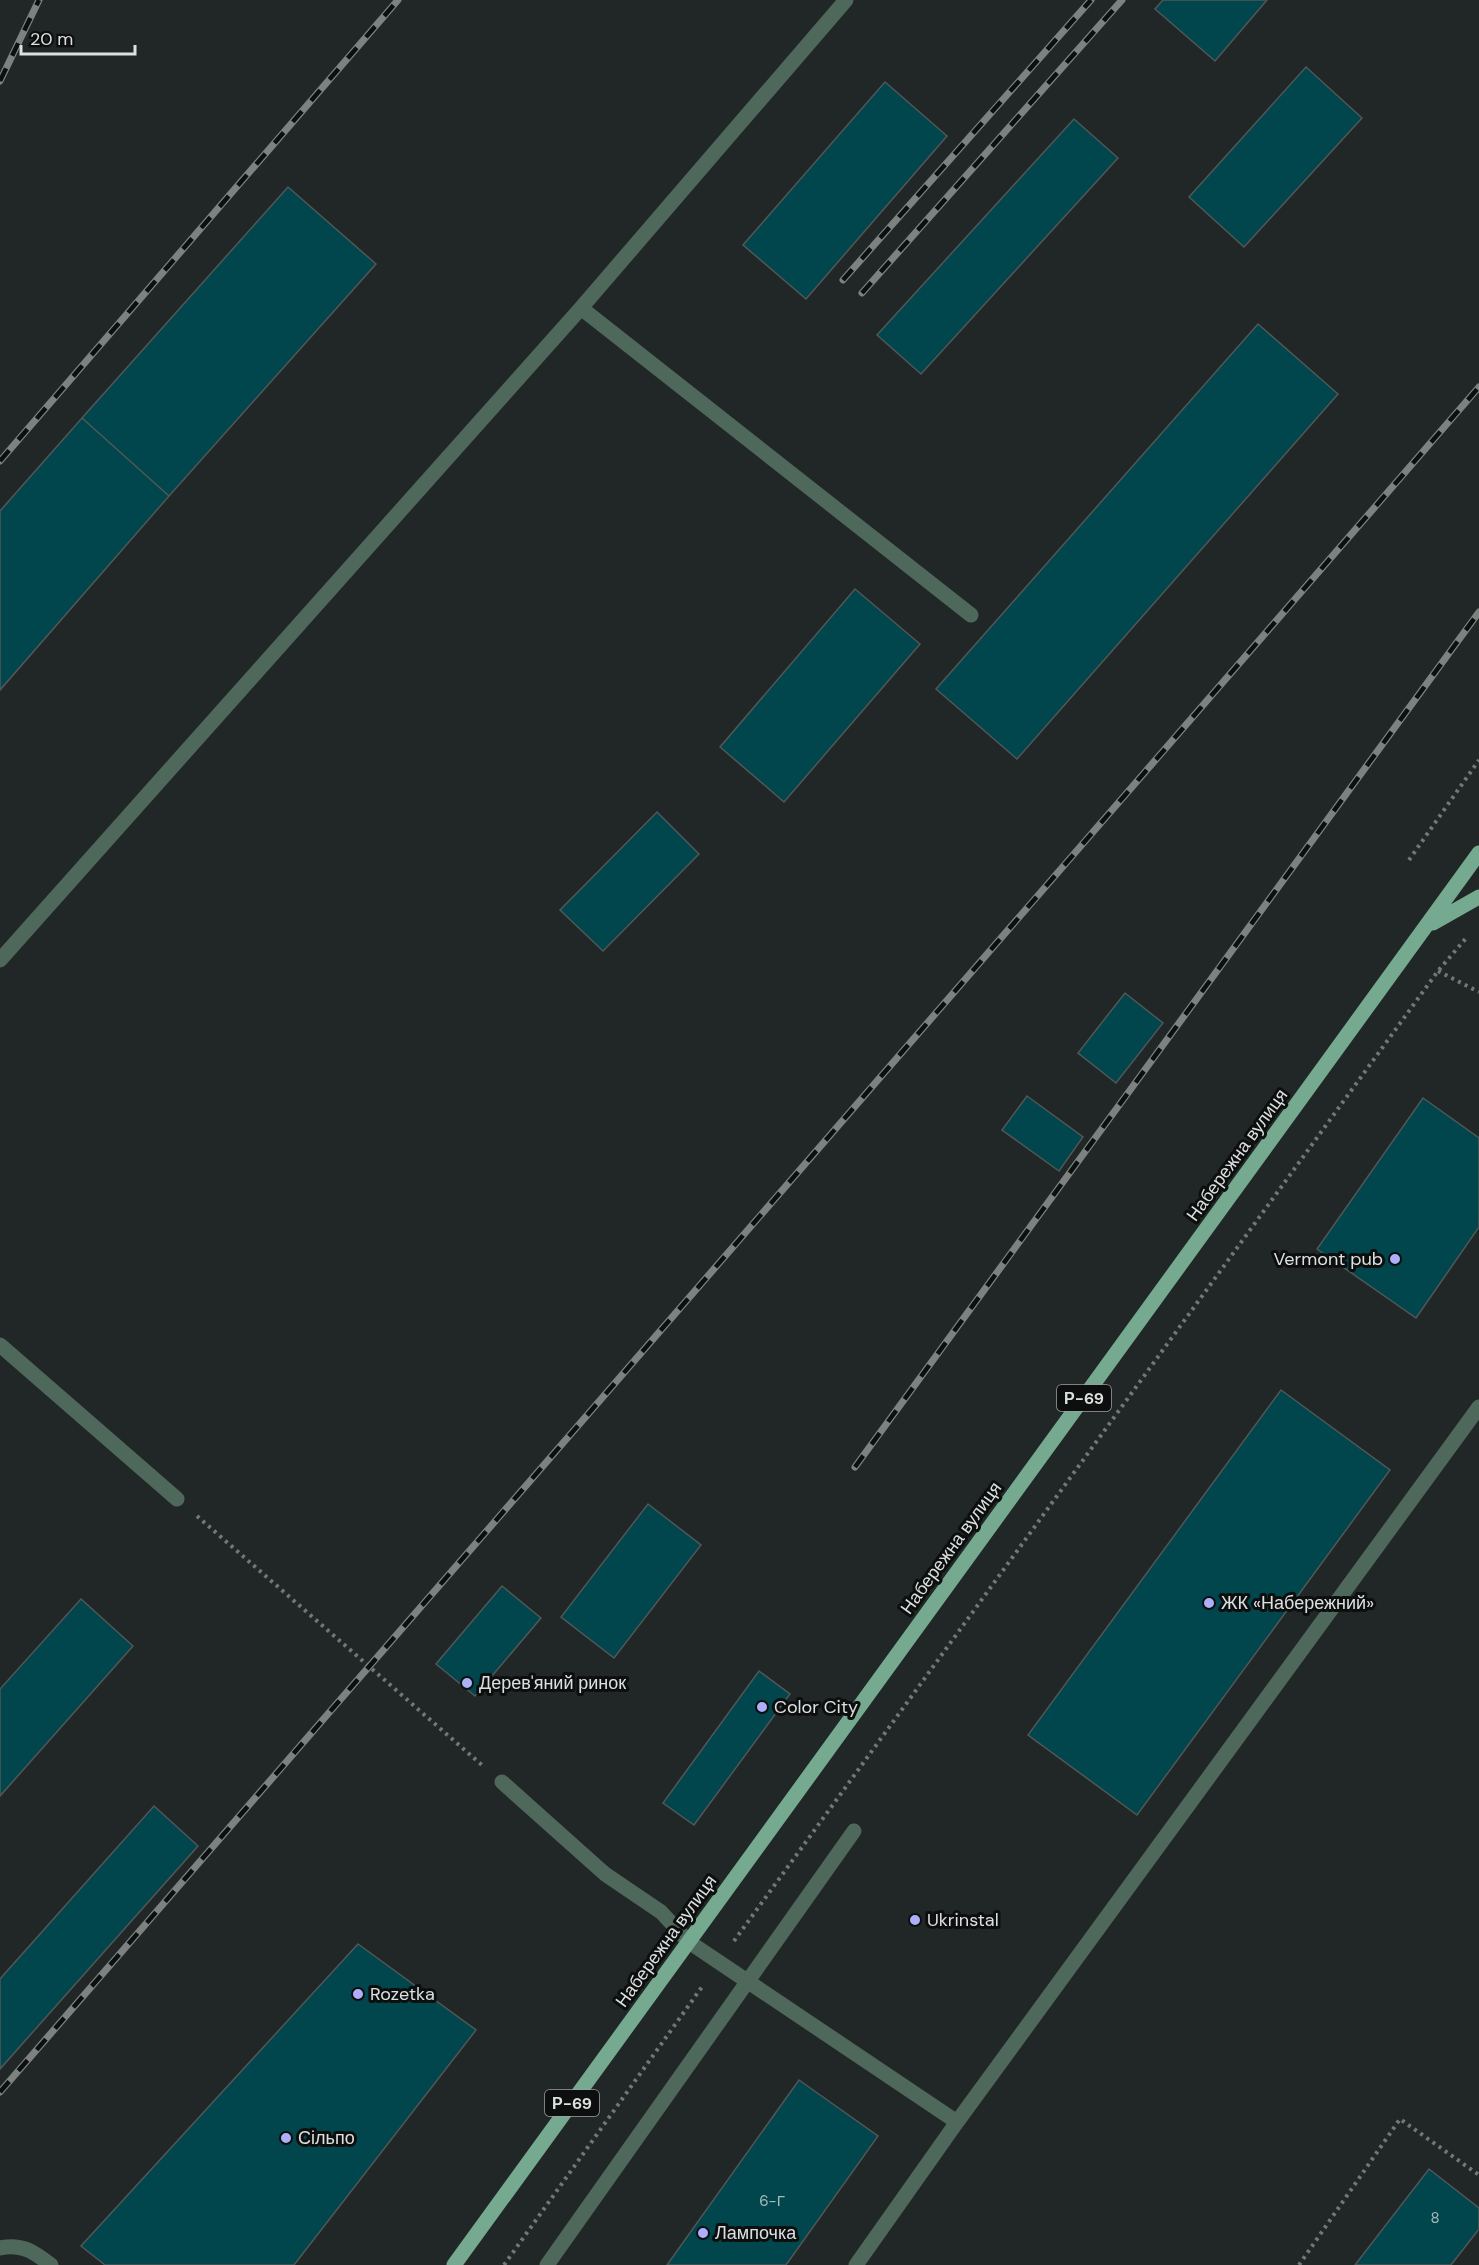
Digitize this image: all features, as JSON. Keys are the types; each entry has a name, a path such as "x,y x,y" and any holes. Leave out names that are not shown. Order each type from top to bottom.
{"main road":[{"name":"Набережна вулиця","path":"454,2265 1479,854"},
{"path":"1427,926 1479,897"}],"lane":[{"path":"0,960 581,308 846,0"},
{"path":"581,308 971,615"},
{"path":"0,1345 177,1499"},
{"path":"856,2265 957,2122 1479,1407"},
{"path":"502,1782 605,1874 661,1912 689,1942 957,2122"},
{"path":"547,2265 854,1831"},
{"path":"0,2248 13,2245 29,2249 51,2265"}],"path":[{"path":"1409,860 1479,760"},
{"path":"504,2265 720,1962 1438,971 1472,933"},
{"path":"1438,971 1479,992"},
{"path":"177,1499 502,1782"},
{"path":"1299,2265 1400,2119 1479,2175"}],"building":[{"path":"1163,0 1267,0 1215,61 1155,9"},
{"path":"1306,67 1362,118 1244,247 1189,197"},
{"path":"885,82 947,136 806,299 743,245"},
{"path":"1074,119 1118,158 921,374 877,335"},
{"path":"288,187 376,264 169,496 82,418"},
{"path":"1258,324 1338,394 1017,759 936,689"},
{"path":"82,418 169,496 0,690 0,511"},
{"path":"855,589 920,644 784,802 720,747"},
{"path":"657,812 699,854 603,951 560,910"},
{"path":"1125,993 1163,1023 1116,1083 1078,1053"},
{"path":"1027,1096 1083,1137 1059,1171 1002,1130"},
{"path":"1423,1098 1479,1138 1479,1227 1416,1318 1317,1249"},
{"name":"ЖК «Набережний»","path":"1281,1390 1390,1470 1137,1815 1028,1735"},
{"path":"648,1504 701,1545 614,1658 561,1617"},
{"path":"502,1586 541,1618 475,1696 436,1664"},
{"path":"81,1599 133,1646 0,1796 0,1689"},
{"path":"759,1671 790,1694 694,1825 663,1803"},
{"path":"154,1806 198,1846 0,2069 0,1979"},
{"name":"Сільпо","path":"358,1944 476,2030 294,2265 105,2265 81,2246"},
{"path":"799,2080 878,2136 786,2265 667,2265"},
{"path":"1429,2169 1479,2208 1479,2229 1451,2265 1355,2265"}],"railway":[{"path":"0,81 39,0"},
{"path":"0,461 398,0"},
{"path":"843,280 1091,0"},
{"path":"862,293 1122,0"},
{"path":"0,2092 1479,387"},
{"path":"855,1467 1479,612"}],"place":[{"name":"Vermont pub","path":"1395,1259"},
{"name":"ЖК «Набережний»","path":"1209,1603"},
{"name":"Дерев'яний ринок","path":"467,1683"},
{"name":"Color City","path":"762,1707"},
{"name":"Ukrinstal","path":"915,1920"},
{"name":"Rozetka","path":"358,1994"},
{"name":"Сільпо","path":"286,2138"},
{"name":"Лампочка","path":"703,2233"}]}
